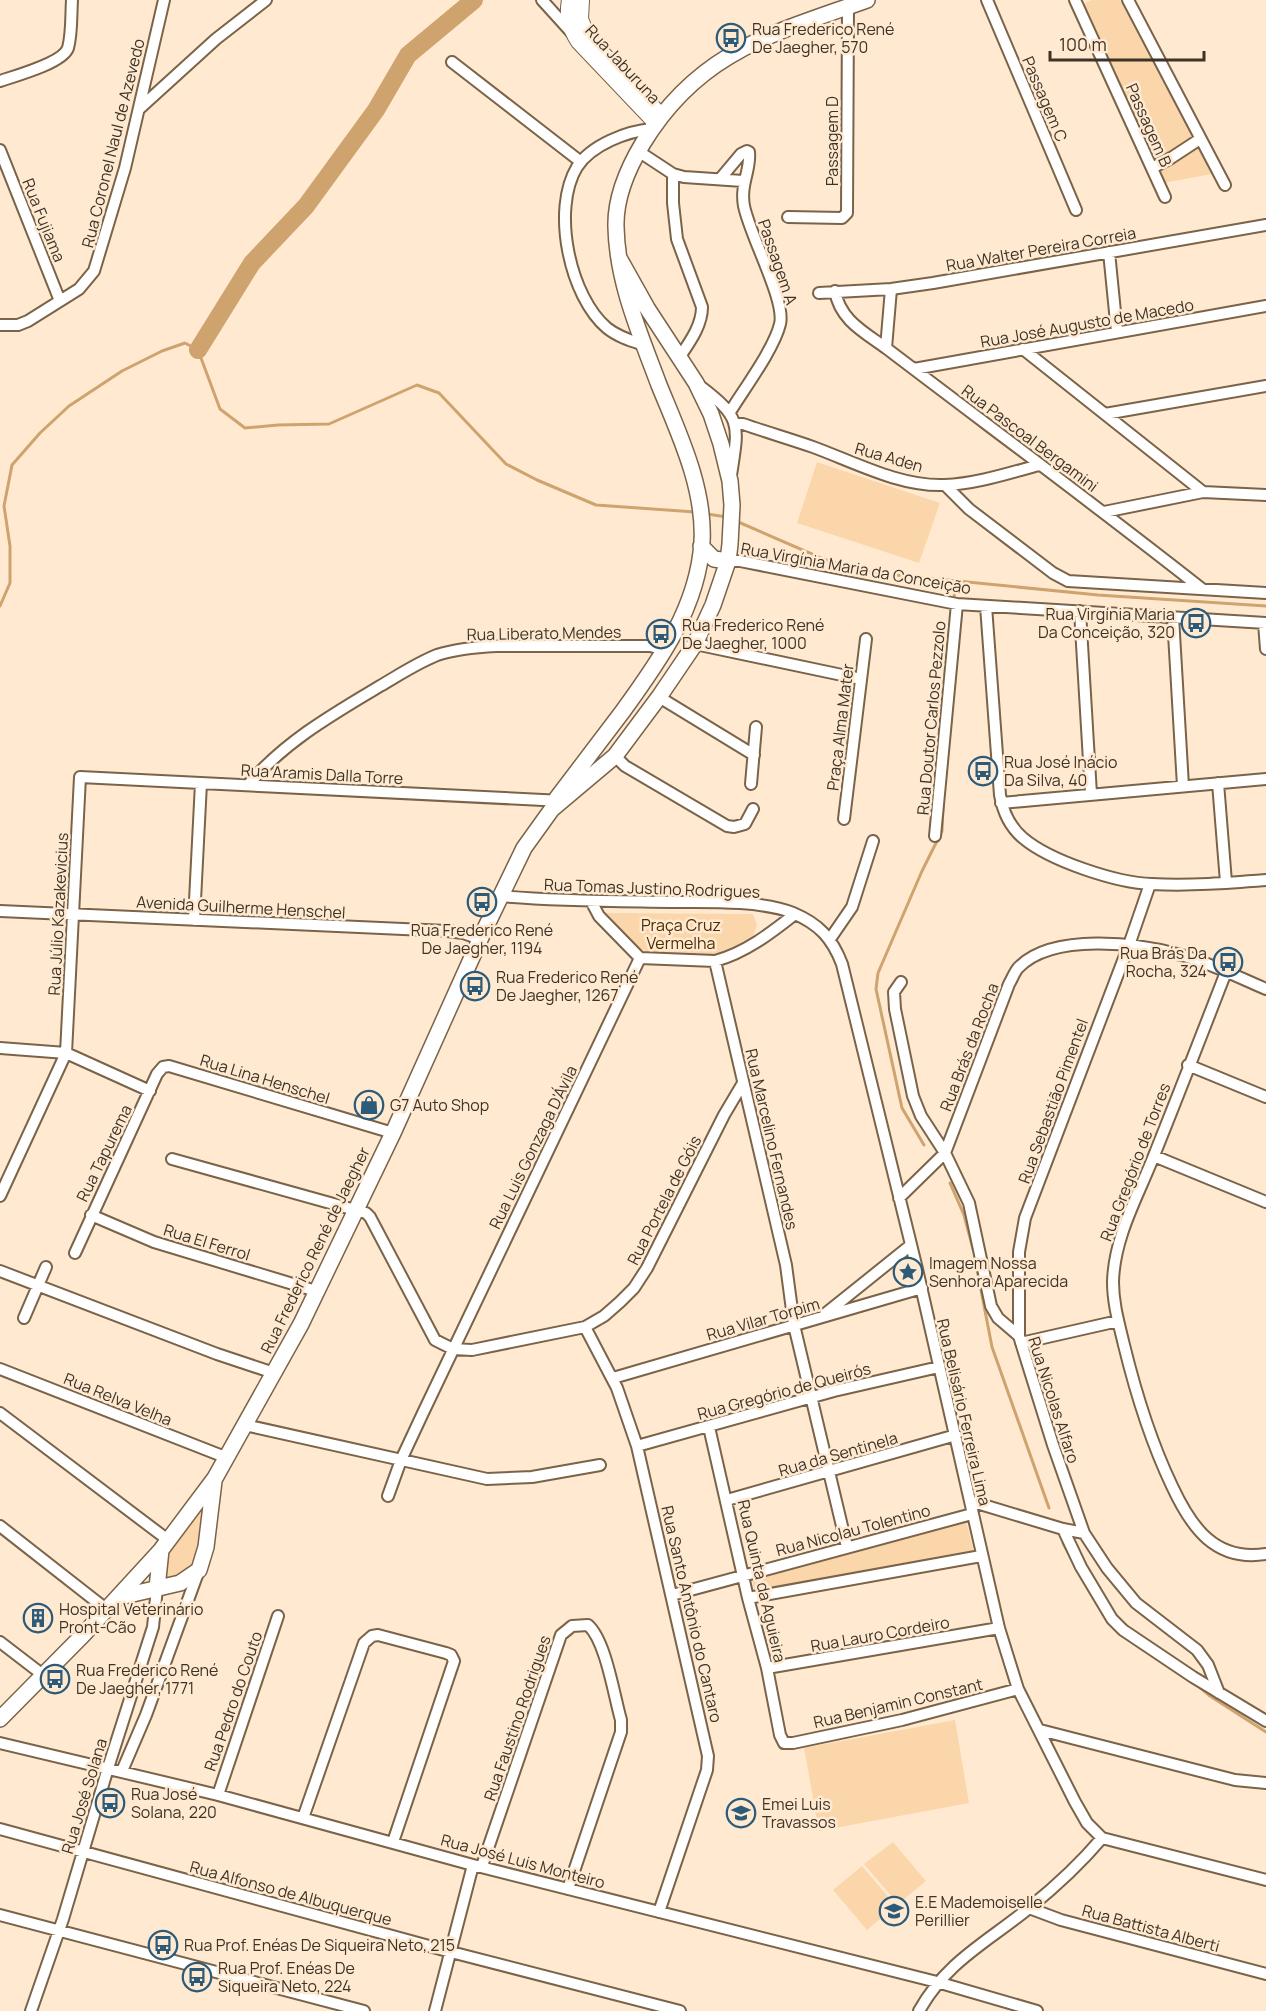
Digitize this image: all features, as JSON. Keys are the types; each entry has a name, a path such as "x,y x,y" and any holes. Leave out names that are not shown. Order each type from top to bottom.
{"main road":[{"name":"Rua Frederico René de Jaegher","path":"0,1719 120,1596 165,1545 215,1478 301,1324 393,1133 480,939 524,848 666,650 684,614 690,598 702,544 699,503 685,452 625,289 619,258 617,206 622,187 638,151 656,122 680,93 700,75 726,57 766,37 867,0"},
{"name":"Rua Frederico René de Jaegher","path":"557,803 615,756 659,697 695,644 713,604 728,561 732,505 730,481 711,414 696,383 647,308 619,258"},
{"path":"655,374 659,363 664,359 679,358"},
{"path":"702,544 714,560 728,561"},
{"path":"605,735 615,756"},
{"name":"Rua Frederico René de Jaegher","path":"199,1570 206,1547 215,1478"},
{"path":"178,1527 183,1523 196,1525 201,1530 206,1547"},
{"path":"157,1588 165,1545"},
{"path":"120,1596 186,1580 199,1570"}],"street":[{"path":"0,81 52,62 64,54 68,47 72,0"},
{"name":"Rua Coronel Naul de Azevedo","path":"0,325 18,325 28,321 79,289 94,271 116,201 164,0"},
{"name":"Rua Jaburuna","path":"542,0 578,42 656,122"},
{"path":"569,0 567,18 571,32"},
{"name":"Rua Jaburuna","path":"582,0 581,19 589,38 656,122"},
{"name":"Passagem C","path":"987,0 1076,210"},
{"name":"Passagem B","path":"1075,0 1165,197"},
{"path":"1128,0 1225,185"},
{"path":"138,110 216,39 261,2"},
{"name":"Passagem D","path":"788,217 842,218 847,213 848,7"},
{"path":"452,62 582,162"},
{"path":"644,345 617,334 599,320 573,274 565,223 565,202 577,167 582,162 614,139 656,122"},
{"path":"1152,168 1200,139"},
{"name":"Rua Fujiama","path":"0,150 60,302"},
{"path":"638,151 674,174 743,181"},
{"name":"Passagem A","path":"720,179 741,154 748,151 749,158 743,181 744,205 748,222 778,300 781,316 772,341 730,412"},
{"path":"674,174 673,202 677,239 702,307 702,315 696,332 679,358"},
{"name":"Rua Walter Pereira Correia","path":"819,293 891,289 1266,225"},
{"path":"1109,252 1117,332"},
{"path":"886,348 891,289"},
{"name":"Rua Pascoal Bergamini","path":"835,291 837,303 845,317 1104,512 1202,589"},
{"name":"Rua José Augusto de Macedo","path":"914,369 1266,306"},
{"path":"1023,349 1203,492"},
{"name":"Rua Frederico René de Jaegher","path":"696,383 730,412 735,424 736,439 730,481"},
{"path":"1105,414 1266,386"},
{"name":"Rua Aden","path":"735,424 743,424 814,447 903,480 945,485 969,482 1039,465"},
{"path":"945,485 969,509 1064,580 1074,583 1266,593"},
{"path":"1104,512 1203,492 1266,495"},
{"name":"Rua Virgínia Maria da Conceição","path":"728,561 740,561 957,604 1265,623"},
{"name":"Rua Doutor Carlos Pezzolo","path":"935,836 957,604"},
{"path":"986,606 1001,802 1006,817 1024,838 1045,853 1097,873 1150,884 1266,879"},
{"path":"1080,611 1091,794"},
{"path":"1173,617 1183,786"},
{"path":"1265,623 1266,650"},
{"name":"Praça Alma Mater","path":"844,819 866,639"},
{"path":"695,644 861,679"},
{"name":"Rua Liberato Mendes","path":"248,785 271,760 313,726 413,666 436,656 473,647 496,646 650,646 666,650"},
{"path":"659,697 754,755"},
{"path":"751,784 756,727"},
{"path":"615,756 626,766 727,826 745,824 753,809"},
{"name":"Rua Aramis Dalla Torre","path":"80,777 557,803"},
{"name":"Rua Júlio Kazakevicius","path":"66,1053 80,777"},
{"path":"1001,802 1266,779"},
{"path":"194,920 201,783"},
{"path":"1218,783 1226,882"},
{"path":"830,939 852,907 873,842"},
{"name":"Rua Sebastião Pimentel","path":"1020,1339 1018,1274 1021,1233 1025,1218 1150,884"},
{"name":"Rua Tomas Justino Rodrigues","path":"500,896 769,907 795,914 818,928 830,939"},
{"path":"591,901 599,916 640,958 715,961 731,956 755,943 795,914"},
{"name":"Avenida Guilherme Henschel","path":"0,911 447,931 463,933 480,939"},
{"name":"Rua Belisário Ferreira Lima","path":"830,939 837,950 844,973 922,1288 999,1628 1018,1689 1075,1802 1088,1823 1102,1838"},
{"name":"Rua Brás da Rocha","path":"899,1198 945,1153 1009,984 1018,969 1034,957 1070,945 1129,945 1179,954 1266,989"},
{"name":"Rua Luis Gonzaga D'Ávila","path":"388,1496 401,1460 640,958"},
{"name":"Rua Marcelino Fernandes","path":"715,961 786,1265 794,1325 848,1547"},
{"name":"Rua Gregório de Torres","path":"1226,972 1118,1244 1113,1281 1118,1321 1146,1426 1163,1468 1190,1521 1200,1533 1221,1548 1244,1556 1266,1554"},
{"name":"Rua Nicolas Alfaro","path":"901,982 894,992 895,1009 913,1096 921,1116 945,1153 972,1211 991,1306 1004,1324 1020,1339 1053,1445 1084,1533 1107,1568 1136,1603 1197,1650 1208,1665 1219,1693"},
{"path":"0,1048 66,1053 150,1091"},
{"path":"0,1196 66,1053"},
{"path":"1188,1065 1266,1097"},
{"name":"Rua Lina Henschel","path":"163,1067 169,1066 393,1133"},
{"name":"Rua Tapurema","path":"75,1252 157,1074 163,1067"},
{"name":"Rua Portela de Góis","path":"453,1349 472,1350 585,1327 604,1316 620,1302 634,1288 647,1268 724,1115 743,1083"},
{"path":"1154,1156 1266,1202"},
{"path":"172,1159 356,1210 370,1216 435,1340 453,1349"},
{"name":"Rua El Ferrol","path":"91,1215 154,1242 316,1291"},
{"path":"820,1318 911,1245"},
{"path":"24,1318 46,1267"},
{"path":"0,1271 217,1354 274,1373"},
{"name":"Rua Vilar Torpim","path":"613,1378 922,1288"},
{"path":"1020,1339 1118,1321"},
{"name":"Rua Santo Antônio do Cantaro","path":"585,1327 613,1378 637,1446 706,1744 708,1761 659,1912"},
{"name":"Rua Gregório de Queirós","path":"637,1446 811,1398 939,1366"},
{"name":"Rua Relva Velha","path":"0,1369 225,1457"},
{"path":"0,1413 165,1545"},
{"path":"245,1425 496,1479 532,1477 600,1466"},
{"name":"Rua Quinta da Aguieira","path":"709,1427 780,1735 784,1743"},
{"name":"Rua da Sentinela","path":"727,1500 956,1435"},
{"path":"970,1501 1063,1529 1084,1533"},
{"name":"Rua Nicolau Tolentino","path":"672,1595 972,1514"},
{"path":"0,1526 106,1609"},
{"path":"1063,1529 1081,1567 1112,1619 1131,1636 1266,1721"},
{"path":"748,1598 981,1556"},
{"path":"122,1771 146,1715 199,1570"},
{"name":"Rua José Solana","path":"31,2011 59,1930 153,1627 157,1588"},
{"name":"Rua Pedro do Couto","path":"218,1795 278,1616"},
{"name":"Rua Faustino Rodrigues","path":"478,1865 561,1635 572,1626 588,1625 595,1631 602,1647 621,1720 621,1732 568,1889"},
{"name":"Rua Lauro Cordeiro","path":"766,1668 999,1628"},
{"path":"303,1818 364,1643 372,1636 390,1638 446,1653 454,1661 393,1842"},
{"path":"0,1642 44,1675"},
{"name":"Rua Benjamin Constant","path":"784,1743 902,1720 1018,1689"},
{"path":"1040,1730 1235,1780 1266,1783"},
{"name":"Rua José Luis Monteiro","path":"0,1743 218,1795 568,1889 937,1982 1037,2011"},
{"name":"Rua Alfonso de Albuquerque","path":"0,1829 451,1952 680,2011"},
{"path":"919,2011 937,1982 958,1961 1029,1908 1084,1859 1102,1838 1266,1880"},
{"path":"435,2011 478,1865"},
{"name":"Rua Battista Alberti","path":"1029,1908 1060,1920 1266,1974"},
{"path":"0,1915 364,2011"}],"green space":[{"path":"1092,0 1120,0 1212,174 1163,183 1080,5"},
{"path":"817,462 940,503 919,563 797,523"},
{"name":"Praça Cruz Vermelha","path":"606,913 753,914 757,925 753,936 724,952 713,955 658,954 638,947"},
{"path":"211,1476 204,1532 195,1524 203,1532 199,1570 155,1588 153,1572"},
{"path":"966,1521 974,1553 853,1573 755,1593 752,1579"},
{"path":"955,1720 969,1803 819,1831 804,1748"},
{"path":"893,1842 926,1881 898,1904 864,1864"},
{"path":"862,1866 896,1906 867,1930 833,1890"}],"waterway":[{"path":"198,350 252,263 306,206 376,110 408,55 474,0"},
{"path":"0,606 10,583 10,546 4,506 12,465 40,433 69,406 122,371 162,351 185,343 198,350 220,409 245,428 329,424 417,385 439,393 506,464 537,480 596,505 695,512"},
{"path":"707,514 727,517"},
{"path":"736,521 828,561 876,573 1098,595 1266,606"},
{"path":"954,602 955,582"},
{"path":"924,1145 902,1108 876,989 878,973 942,831 943,807"},
{"path":"950,1183 964,1215 973,1249"},
{"path":"975,1259 992,1347 1049,1508"},
{"path":"1063,1543 1069,1554"},
{"path":"1196,1684 1210,1696 1266,1732"}],"place":[{"name":"Rua Frederico René De Jaegher, 570","path":"731,38"},
{"name":"Rua Virgínia Maria Da Conceição, 320","path":"1196,623"},
{"name":"Rua Frederico René De Jaegher, 1000","path":"661,634"},
{"name":"Rua José Inácio Da Silva, 40","path":"983,771"},
{"name":"Rua Frederico René De Jaegher, 1194","path":"482,902"},
{"name":"Rua Brás Da Rocha, 324","path":"1228,962"},
{"name":"Rua Frederico René De Jaegher, 1267","path":"475,986"},
{"name":"G7 Auto Shop","path":"369,1105"},
{"name":"Imagem Nossa Senhora Aparecida","path":"908,1272"},
{"name":"Hospital Veterinário Pront-Cão","path":"38,1618"},
{"name":"Rua Frederico René De Jaegher, 1771","path":"55,1679"},
{"name":"Rua José Solana, 220","path":"110,1803"},
{"name":"Emei Luis Travassos","path":"741,1813"},
{"name":"E.E Mademoiselle Perillier","path":"894,1911"},
{"name":"Rua Prof. Enéas De Siqueira Neto, 215","path":"163,1945"},
{"name":"Rua Prof. Enéas De Siqueira Neto, 224","path":"197,1977"}]}
